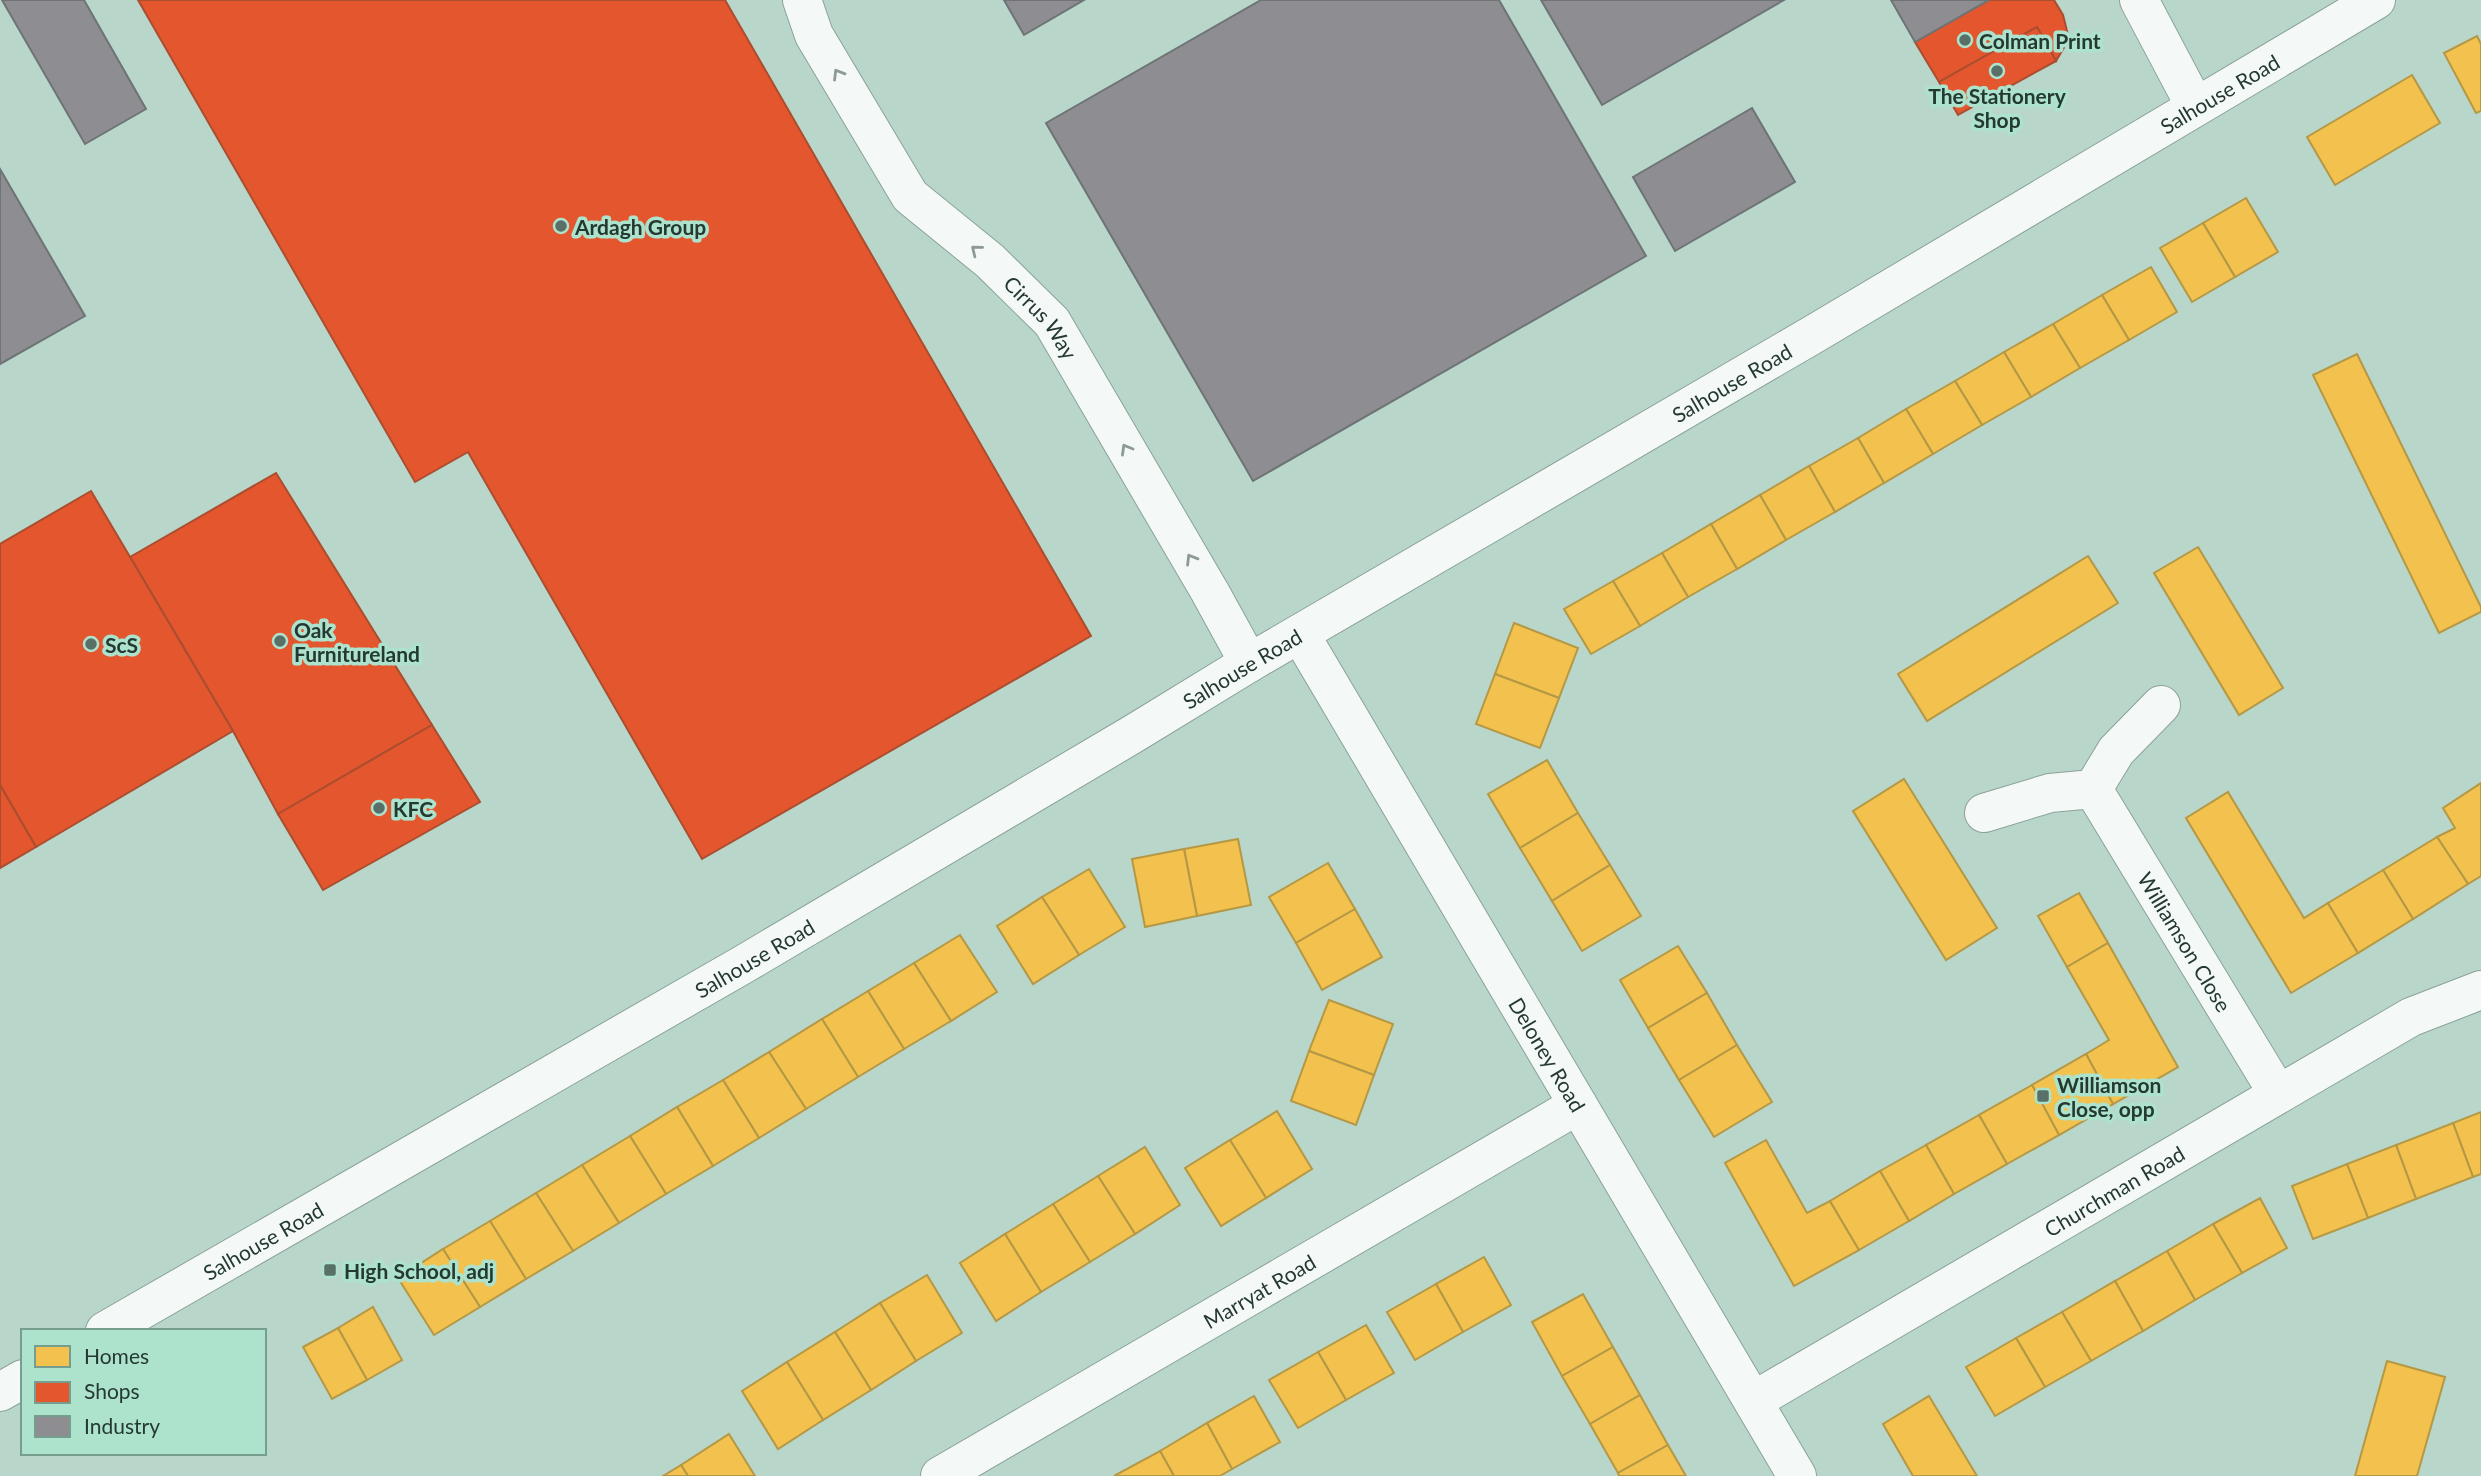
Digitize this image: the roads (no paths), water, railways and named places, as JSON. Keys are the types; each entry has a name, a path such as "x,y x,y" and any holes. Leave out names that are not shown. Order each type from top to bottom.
{"street":[{"name":"Cirrus Way","path":"802,0 814,35 910,196 990,261 1052,322 1249,663"},
{"path":"2139,0 2195,106"},
{"name":"Salhouse Road","path":"108,1329 744,964 1249,663 1802,341 2376,0"},
{"name":"Deloney Road","path":"1300,634 1797,1476"},
{"path":"1984,813 2050,793 2093,789 2116,751 2161,705"},
{"name":"Williamson Close","path":"2093,789 2278,1094"},
{"name":"Churchman Road","path":"1753,1401 2411,1017 2481,990"},
{"name":"Marryat Road","path":"940,1476 1578,1105"},
{"path":"0,1392 21,1380"}],"place":[{"name":"Colman Print","path":"1965,40"},
{"name":"The Stationery Shop","path":"1997,71"},
{"name":"Ardagh Group","path":"561,226"},
{"name":"Oak Furnitureland","path":"280,641"},
{"name":"ScS","path":"91,644"},
{"name":"KFC","path":"379,808"},
{"name":"Williamson Close, opp","path":"2043,1096"},
{"name":"High School, adj","path":"330,1270"}]}
